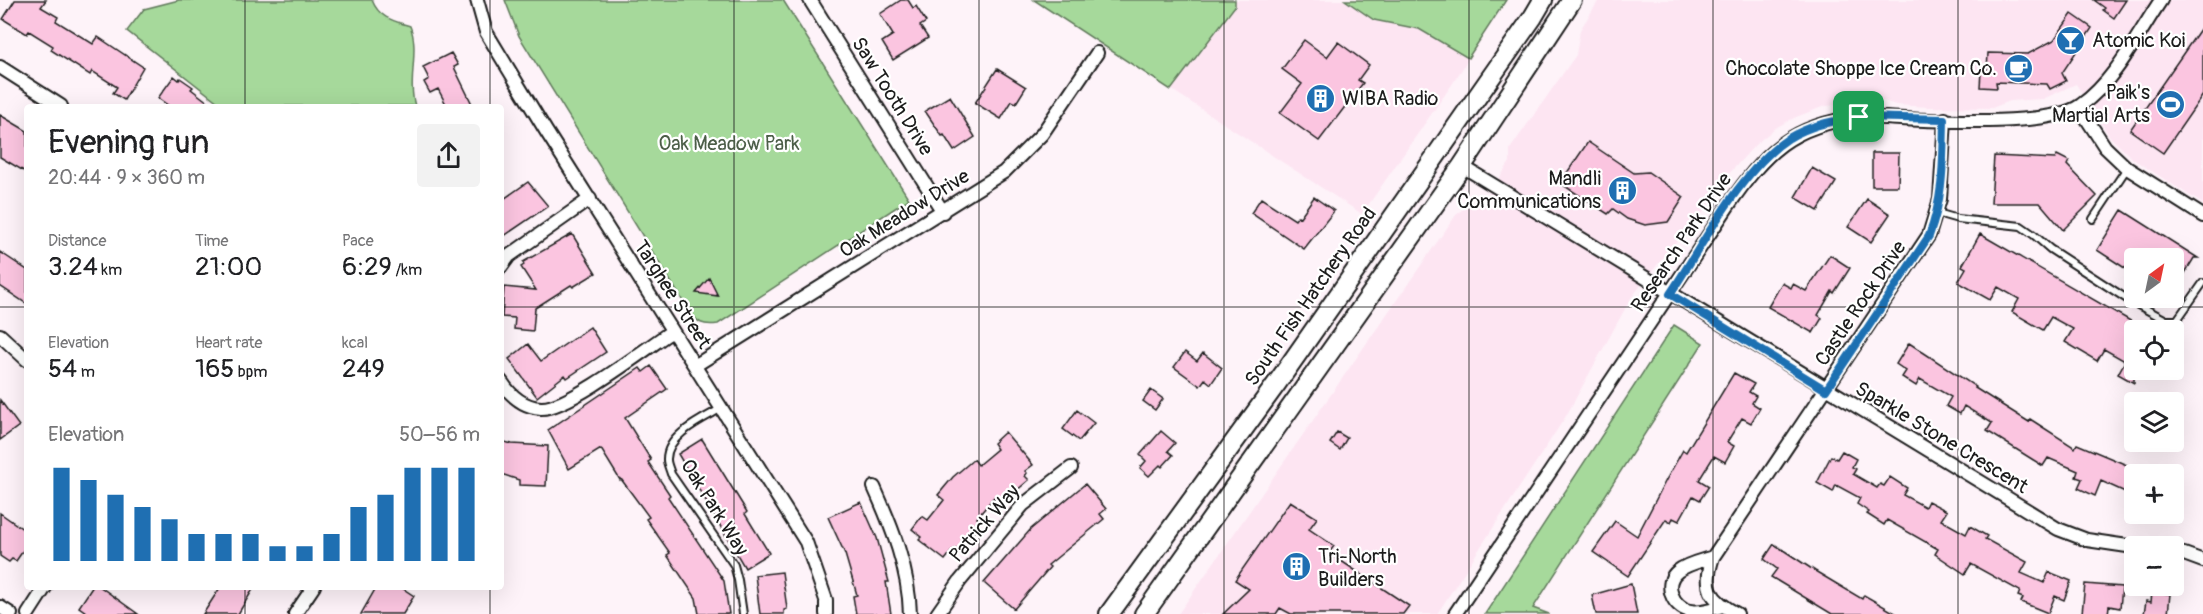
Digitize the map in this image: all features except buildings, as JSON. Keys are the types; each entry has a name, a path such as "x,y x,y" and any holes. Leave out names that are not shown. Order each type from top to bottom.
{"main road":[{"name":"South Fish Hatchery Road","path":"1109,614 1290,364 1543,0"},
{"path":"1144,614 1462,166 1572,0"}],"street":[{"name":"Targhee Street","path":"477,0 486,32 806,542 826,600 826,614"},
{"name":"Saw Tooth Drive","path":"810,0 943,212"},
{"name":"Research Park Drive","path":"1455,614 1748,176 1767,156 1789,138 1813,126 1843,119 1859,117 2030,120 2063,114 2079,107 2098,92 2161,0"},
{"name":"Oak Meadow Drive","path":"696,365 1004,172 1042,134 1097,53"},
{"path":"0,68 58,104"},
{"path":"2079,107 2105,147 2127,168 2203,216"},
{"name":"Castle Rock Drive","path":"1723,606 1711,591 1708,583 1707,574 1713,557 1929,236 1940,199 1944,119"},
{"name":"Sparkle Stone Crescent","path":"1462,166 1826,390 1902,433 2058,529 2087,540 2124,546"},
{"path":"504,263 509,256 590,199"},
{"path":"504,385 522,403 543,408 577,396 672,331"},
{"path":"0,335 24,357"},
{"name":"Patrick Way","path":"937,614 960,580 1023,505 1071,468"},
{"path":"874,487 897,542 903,563 910,614"},
{"path":"2184,554 2203,561"},
{"path":"1713,557 1690,564 1676,572 1670,584 1670,595 1677,605 1689,611 1702,611 1723,606 1737,614"},
{"path":"28,614 43,590"},
{"path":"295,614 311,590"},
{"path":"0,607 11,614"}],"lane":[{"path":"2092,219 2127,168"},
{"path":"1937,213 1958,219 2021,226 2081,271 2166,320 2177,320 2203,283"},
{"name":"Oak Park Way","path":"722,408 677,437 668,449 667,461 671,474 734,565 743,614"}],"shaded area":[{"path":"1034,0 1507,0 1453,83 1362,214"},
{"path":"1599,0 2203,0 2203,204 2133,159 2110,137 2076,84 2043,99 2010,101 1992,108 1896,105 1884,101 1825,106 1796,117 1775,128 1755,145 1727,176 1706,209 1631,298 1566,416 1437,614 1178,614 1456,215 1472,204 1481,206 1510,162 1510,149 1576,55 1580,30"}],"green space":[{"path":"179,0 372,0 383,15 410,26 414,45 412,86 415,104 220,104 127,31 144,9"},
{"name":"Oak Meadow Park","path":"505,0 783,0 909,199 718,324 701,323 689,311 519,36"},
{"path":"1034,0 1235,0 1235,6 1171,90"},
{"path":"1345,0 1506,0 1468,58 1419,29 1374,20"},
{"path":"1674,325 1703,343 1533,608 1549,614 1485,614"}],"place":[{"name":"Atomic Koi","path":"2071,40"},
{"name":"Chocolate Shoppe Ice Cream Co.","path":"2018,68"},
{"name":"WIBA Radio","path":"1321,98"},
{"name":"Paik's Martial Arts","path":"2171,104"},
{"name":"Mandli Communications","path":"1622,190"},
{"name":"Tri-North Builders","path":"1297,567"}],"route":[{"path":"1859,117 1944,119 1940,199 1929,236 1826,390 1670,294 1748,176 1767,156 1789,138 1813,126 1834,120 1859,117"}]}
